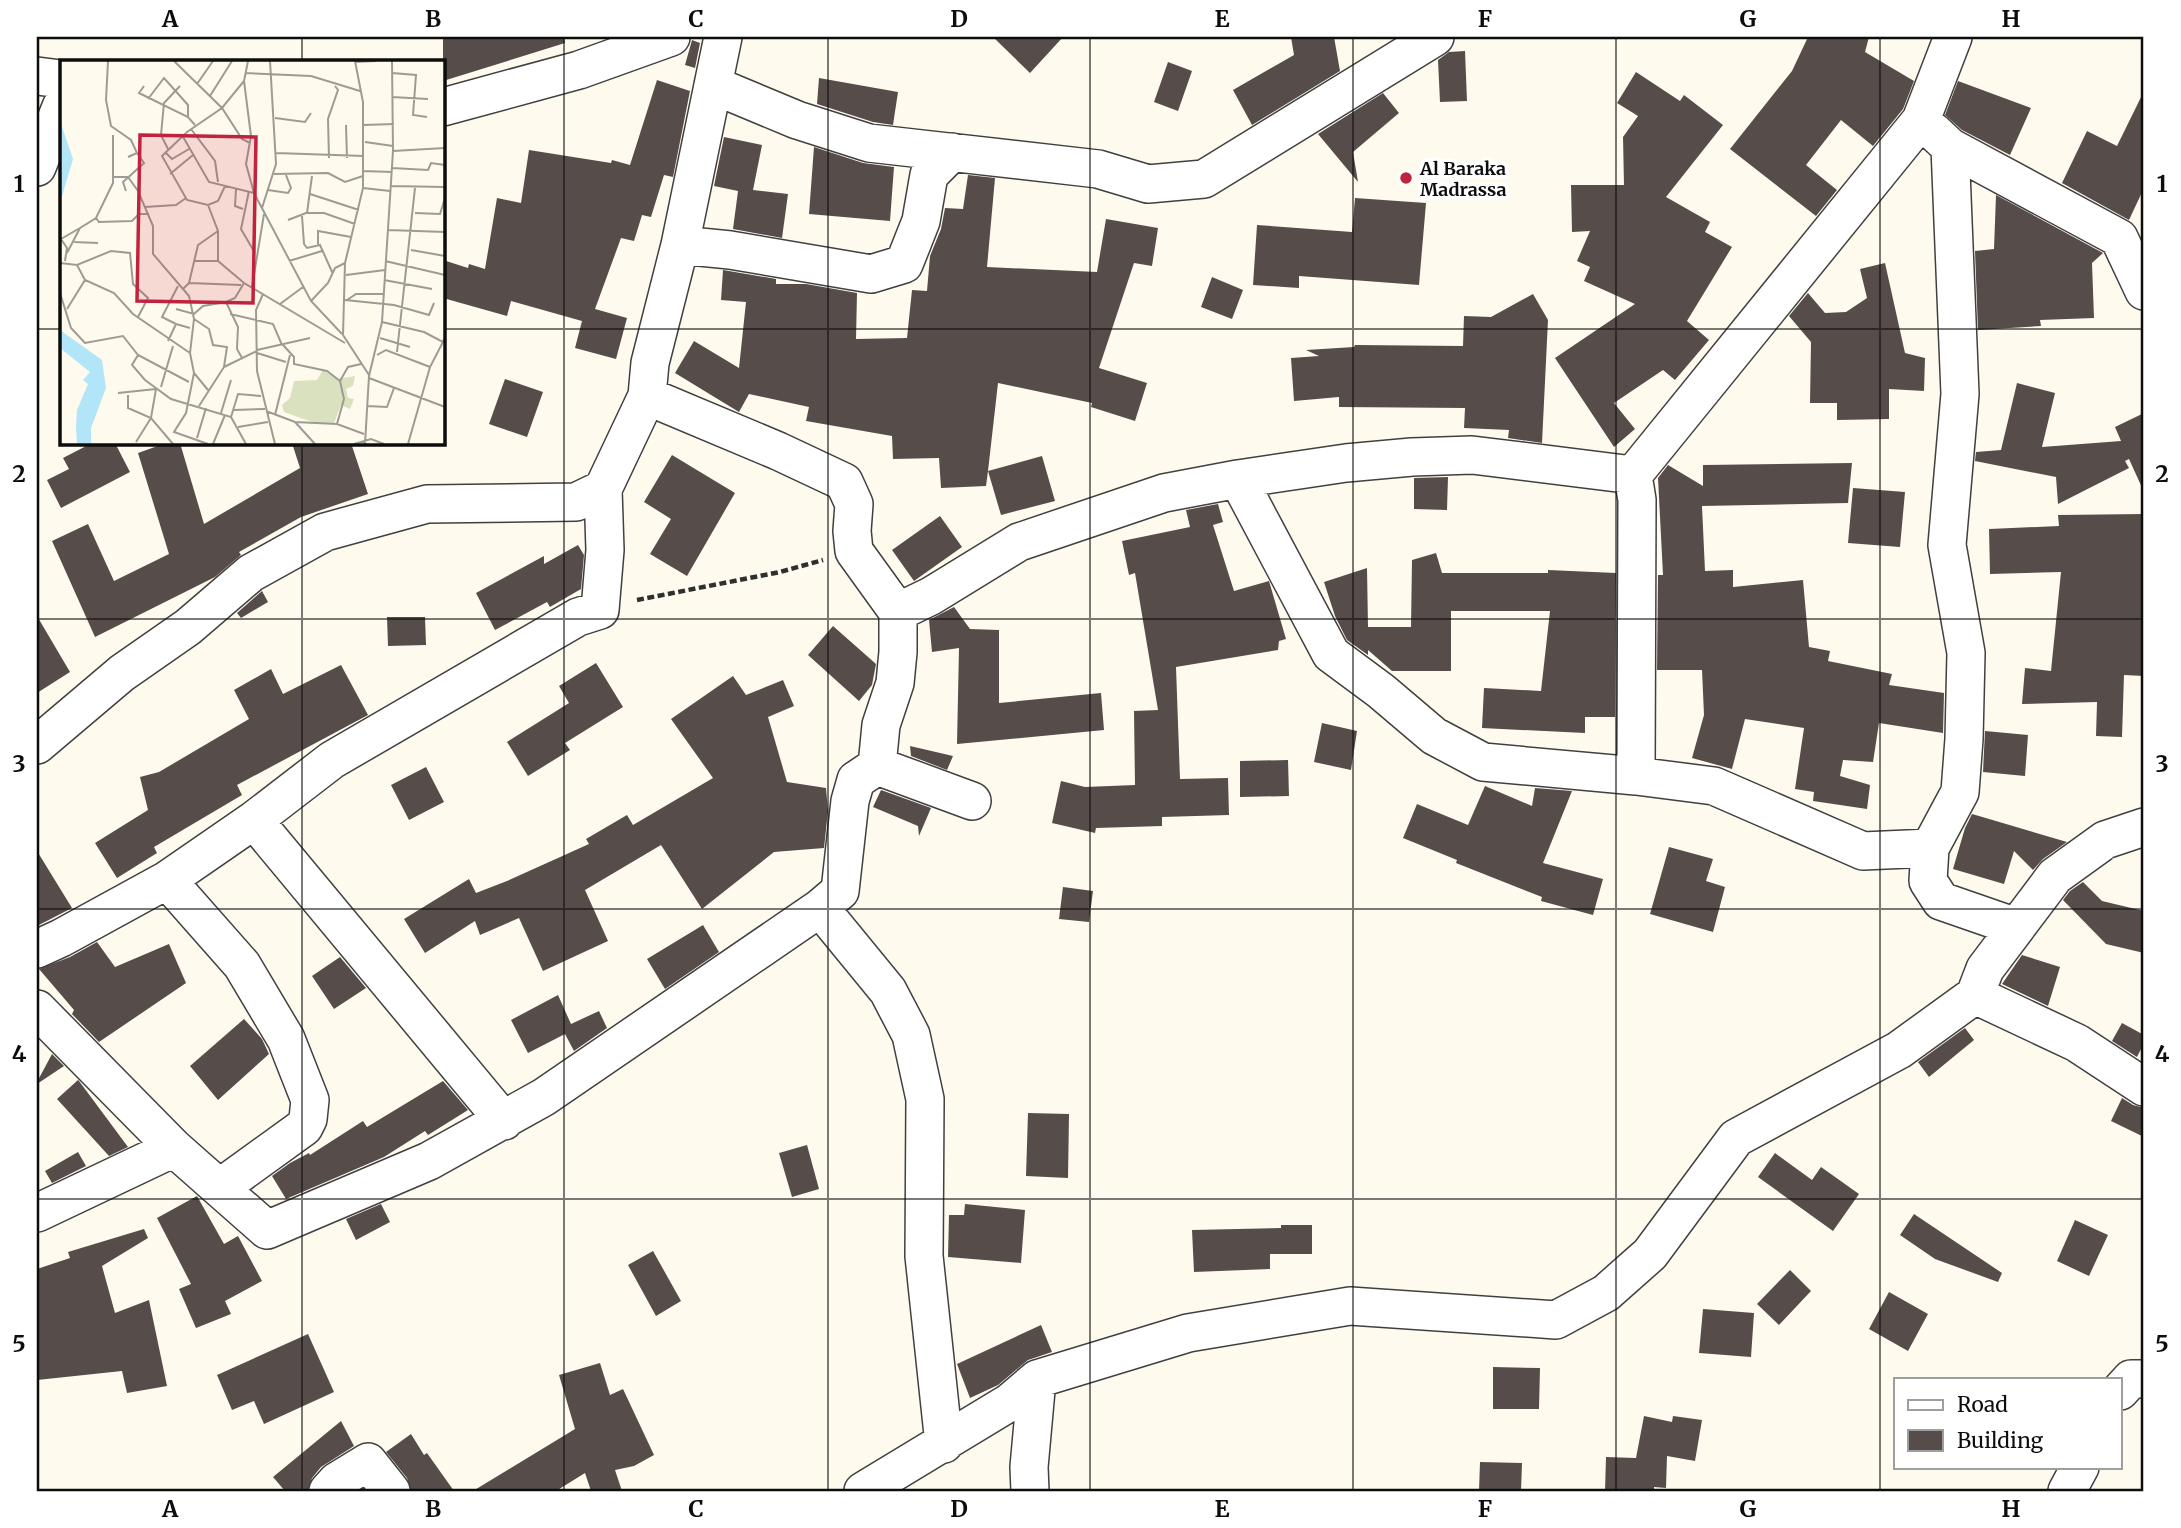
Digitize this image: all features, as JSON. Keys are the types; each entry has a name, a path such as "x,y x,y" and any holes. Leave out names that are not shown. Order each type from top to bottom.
{"street":[{"path":"444,107 579,70 671,37"},
{"path":"37,949 167,880 254,820 332,760 578,617 600,610 605,550 603,489 647,396 650,363 680,245 723,37"},
{"path":"713,85 797,120 869,143 1098,169 1148,184 1205,179 1435,37"},
{"path":"1636,776 1637,500 1633,475 1920,120 1953,37"},
{"path":"37,76 60,79"},
{"path":"37,167 60,110"},
{"path":"1920,120 1950,147 2119,238 2144,291"},
{"path":"1950,147 1961,394 1947,545 1966,653 1964,739 1960,792 1930,848 1928,881 1941,901 2016,926"},
{"path":"680,245 730,250 871,274 904,264 921,221 929,174 953,152"},
{"path":"647,396 844,482 854,504 854,551 898,612 895,682 881,725 877,766"},
{"path":"898,612 931,596 1019,542 1164,493 1238,479 1346,463 1412,457 1472,456 1633,475"},
{"path":"1238,479 1331,654 1381,691 1434,736 1483,762 1714,786 1863,851 1930,848"},
{"path":"37,745 122,673 188,627 251,573 325,532 427,504 576,502 603,489"},
{"path":"877,766 972,801"},
{"path":"37,1009 174,1148 267,1230 429,1161 504,1121 544,1097 820,908 840,891 850,800 856,780 877,766"},
{"path":"254,820 504,1121"},
{"path":"863,1491 1010,1402 1037,1379 1188,1333 1350,1306 1556,1320 1606,1293 1650,1254 1736,1138 1899,1050 1975,995 1984,969 2055,876 2105,840 2144,827"},
{"path":"167,880 242,965 286,1039 310,1100 308,1119 304,1127 220,1187"},
{"path":"820,908 888,991 911,1035 925,1099 924,1256 944,1444"},
{"path":"1975,995 2077,1043 2144,1087"},
{"path":"37,1213 174,1148"},
{"path":"1030,1491 1028,1467 1037,1379"},
{"path":"2122,1389 2131,1379 2144,1379"},
{"path":"328,1491 337,1481 368,1462 391,1491"},
{"path":"2067,1491 2079,1468"}],"path":[{"path":"600,610 656,595 780,572 854,551"}],"building":[{"path":"443,37 564,37 565,43 444,81"},
{"path":"993,37 1063,37 1030,73"},
{"path":"1291,37 1334,37 1340,71 1252,125 1233,90 1294,55"},
{"path":"1808,37 1869,37 1865,52 1914,81 1903,109 1873,146 1841,120 1806,165 1837,190 1816,216 1730,149 1792,71"},
{"path":"692,40 700,43 695,68 685,65"},
{"path":"1465,51 1467,101 1440,102 1438,60 1449,52"},
{"path":"1168,62 1192,71 1178,111 1154,102"},
{"path":"1636,72 1680,101 1684,95 1723,125 1666,197 1710,222 1705,232 1732,247 1687,321 1709,340 1675,380 1663,370 1614,403 1635,429 1614,447 1555,358 1635,304 1584,281 1590,267 1577,261 1590,231 1572,232 1571,185 1624,185 1623,137 1638,116 1617,103"},
{"path":"819,78 898,92 893,125 873,122 817,104"},
{"path":"657,80 690,91 673,177 664,175 651,217 642,215 634,241 621,238 595,309 627,318 616,359 575,348 582,321 511,301 507,316 444,298 444,260 468,268 469,264 485,269 497,198 521,203 529,150 611,163 612,160 630,165"},
{"path":"1958,81 2031,108 2010,155 1962,130 1945,115"},
{"path":"2144,91 2144,188 2129,220 2062,183 2087,131 2117,146"},
{"path":"1383,93 1399,113 1353,152 1358,182 1318,134"},
{"path":"724,137 762,145 753,190 788,194 782,238 733,229 738,191 714,186"},
{"path":"814,147 863,163 894,167 890,221 809,214"},
{"path":"968,175 995,178 987,267 1097,272 1106,219 1158,228 1152,266 1134,263 1099,368 1147,383 1135,421 1091,407 1092,403 998,383 986,486 941,488 939,458 893,459 892,436 806,421 809,407 749,394 739,412 675,373 694,341 739,368 746,302 721,300 723,270 776,279 776,284 806,284 857,293 856,339 907,338 912,290 927,291 930,256 941,229 945,208 963,209"},
{"path":"1996,195 2103,253 2092,263 2094,318 2040,320 2041,326 1978,330 1975,251 1994,249"},
{"path":"1355,198 1426,203 1419,285 1299,276 1299,288 1253,285 1257,225 1352,232"},
{"path":"1885,263 1905,353 1925,358 1924,391 1889,389 1889,419 1837,420 1837,403 1810,403 1811,342 1789,316 1808,293 1825,313 1846,312 1867,298 1860,269"},
{"path":"1212,277 1243,290 1232,319 1201,307"},
{"path":"1533,294 1548,320 1542,443 1508,438 1509,430 1464,428 1465,408 1339,407 1339,397 1294,401 1291,358 1319,356 1306,350 1355,345 1463,346 1464,316 1491,317"},
{"path":"505,379 543,392 527,437 489,424"},
{"path":"2017,383 2055,393 2042,447 2121,441 2115,427 2144,413 2144,492 2129,459 2125,461 2129,468 2058,504 2056,477 1975,461 1976,452 2001,450"},
{"path":"90,444 116,444 130,472 61,508 47,480 69,469 63,458"},
{"path":"163,444 180,444 204,524 300,468 292,444 351,444 368,494 301,517 239,552 241,555 215,577 95,637 52,541 88,524 114,581 169,554 138,453"},
{"path":"672,455 735,493 687,576 650,554 671,519 644,502"},
{"path":"1042,456 1055,501 1001,515 988,471"},
{"path":"1852,463 1848,503 1702,506 1705,571 1733,570 1733,587 1803,580 1809,647 1830,651 1828,661 1892,674 1889,685 1944,693 1943,733 1879,723 1873,762 1843,760 1840,776 1870,785 1867,809 1813,801 1814,792 1795,789 1804,728 1745,719 1732,769 1692,758 1704,715 1702,670 1657,670 1658,575 1663,575 1658,478 1668,465 1703,486 1703,465"},
{"path":"1448,477 1447,510 1414,509 1414,478"},
{"path":"1853,488 1905,492 1900,547 1848,543"},
{"path":"1218,504 1223,522 1213,525 1234,591 1269,581 1286,639 1279,641 1278,650 1176,667 1180,779 1228,778 1229,815 1162,817 1162,826 1096,828 1095,833 1052,823 1061,781 1085,787 1135,785 1134,711 1158,710 1135,573 1129,575 1122,541 1190,527 1186,510"},
{"path":"2144,514 2144,676 2124,675 2122,737 2096,736 2097,702 2022,704 2025,668 2051,671 2061,572 1990,574 1989,529 2059,526 2058,515"},
{"path":"940,516 962,547 914,581 892,550"},
{"path":"578,545 584,555 581,589 550,607 547,602 495,630 476,593 544,556 544,564"},
{"path":"1436,553 1442,573 1548,573 1548,570 1616,573 1615,717 1585,717 1585,733 1482,728 1484,688 1541,691 1550,611 1451,611 1451,671 1392,671 1368,650 1368,655 1347,640 1335,616 1324,582 1367,568 1368,627 1411,627 1412,560"},
{"path":"262,591 268,602 241,618 237,613"},
{"path":"954,607 970,629 999,630 999,703 1101,693 1104,730 957,744 959,648 932,652 929,620"},
{"path":"37,616 70,672 37,693"},
{"path":"387,617 425,617 426,645 388,646"},
{"path":"833,626 876,664 872,685 859,701 808,655"},
{"path":"596,663 623,707 565,743 570,750 528,776 507,742 569,703 559,686"},
{"path":"341,665 368,715 237,785 242,795 154,847 157,853 117,878 95,843 148,810 140,777 159,772 249,719 234,690 271,669 283,694"},
{"path":"733,676 746,695 783,680 794,706 768,717 787,782 826,788 828,811 824,848 774,852 702,909 661,845 585,890 608,941 543,971 519,918 480,935 475,921 425,953 404,919 469,879 476,893 507,881 589,844 586,839 627,815 633,825 713,778 671,719"},
{"path":"1322,723 1357,731 1351,770 1314,762"},
{"path":"1985,731 2028,735 2025,776 1983,772"},
{"path":"910,746 953,756 947,770 911,756"},
{"path":"1288,760 1289,796 1240,797 1240,761"},
{"path":"426,767 444,802 409,820 391,785"},
{"path":"1485,786 1532,806 1535,788 1572,791 1543,863 1603,879 1593,915 1541,901 1542,897 1456,863 1457,860 1403,838 1417,804 1468,825"},
{"path":"881,790 931,808 919,836 918,826 873,807"},
{"path":"1972,814 2067,842 2043,859 2033,870 2014,851 2004,884 1953,869"},
{"path":"1669,847 1713,859 1706,881 1725,887 1713,932 1650,914"},
{"path":"37,851 72,908 37,926"},
{"path":"2083,882 2102,901 2144,911 2144,953 2106,944 2063,900"},
{"path":"1063,887 1093,891 1089,922 1059,919"},
{"path":"703,925 719,952 665,989 647,959"},
{"path":"97,942 115,967 169,944 186,983 99,1042 72,1014 74,1010 39,969 70,957"},
{"path":"2022,955 2060,967 2048,1006 2002,984"},
{"path":"340,957 366,988 334,1009 312,976"},
{"path":"558,995 571,1024 599,1011 607,1028 574,1051 565,1034 528,1053 511,1020"},
{"path":"244,1019 262,1039 269,1054 218,1100 190,1066"},
{"path":"2122,1023 2144,1035 2144,1043 2137,1057 2112,1041"},
{"path":"1965,1028 1974,1040 1929,1077 1918,1062"},
{"path":"52,1054 64,1066 37,1084 37,1082"},
{"path":"78,1080 128,1147 109,1156 57,1099"},
{"path":"443,1081 468,1110 428,1135 425,1131 384,1157 286,1199 272,1176 363,1121 367,1127"},
{"path":"2122,1098 2144,1108 2144,1137 2111,1121"},
{"path":"1028,1113 1069,1114 1068,1178 1026,1176"},
{"path":"807,1145 819,1189 792,1197 779,1153"},
{"path":"78,1152 86,1166 52,1183 45,1171"},
{"path":"1775,1153 1812,1180 1821,1167 1859,1194 1833,1231 1758,1177"},
{"path":"197,1196 224,1244 238,1236 262,1281 225,1301 231,1314 196,1328 179,1289 191,1284 157,1218"},
{"path":"381,1204 390,1222 356,1240 346,1219"},
{"path":"965,1204 1025,1210 1021,1263 948,1257 949,1215 964,1215"},
{"path":"1914,1214 2002,1273 1998,1282 1935,1259 1900,1235"},
{"path":"2075,1220 2108,1235 2089,1276 2057,1261"},
{"path":"1281,1225 1312,1225 1312,1254 1270,1254 1270,1269 1194,1272 1192,1230 1281,1228"},
{"path":"144,1229 148,1238 102,1266 115,1313 149,1300 167,1386 127,1393 122,1371 37,1380 37,1269 70,1258 68,1252"},
{"path":"653,1251 681,1301 656,1316 628,1265"},
{"path":"1790,1270 1811,1291 1779,1325 1757,1304"},
{"path":"1889,1292 1928,1314 1908,1351 1869,1329"},
{"path":"1703,1309 1754,1313 1751,1357 1699,1353"},
{"path":"1041,1325 1052,1352 1028,1360 998,1385 970,1398 957,1364"},
{"path":"308,1334 334,1392 264,1424 254,1401 232,1410 217,1375"},
{"path":"600,1363 610,1395 623,1389 654,1455 634,1466 615,1470 622,1491 591,1491 585,1473 556,1491 473,1491 575,1429 559,1375"},
{"path":"1493,1367 1540,1368 1539,1409 1493,1409"},
{"path":"1644,1416 1672,1422 1673,1416 1702,1420 1695,1461 1667,1456 1666,1488 1654,1487 1654,1491 1605,1491 1606,1457 1636,1458"},
{"path":"341,1421 354,1446 321,1467 312,1478 308,1491 285,1491 273,1477"},
{"path":"411,1434 424,1455 427,1453 454,1491 411,1491 407,1478 386,1452"},
{"path":"1480,1462 1522,1463 1521,1491 1479,1491"}],"place":[{"name":"Al Baraka Madrassa","path":"1406,178"}]}
